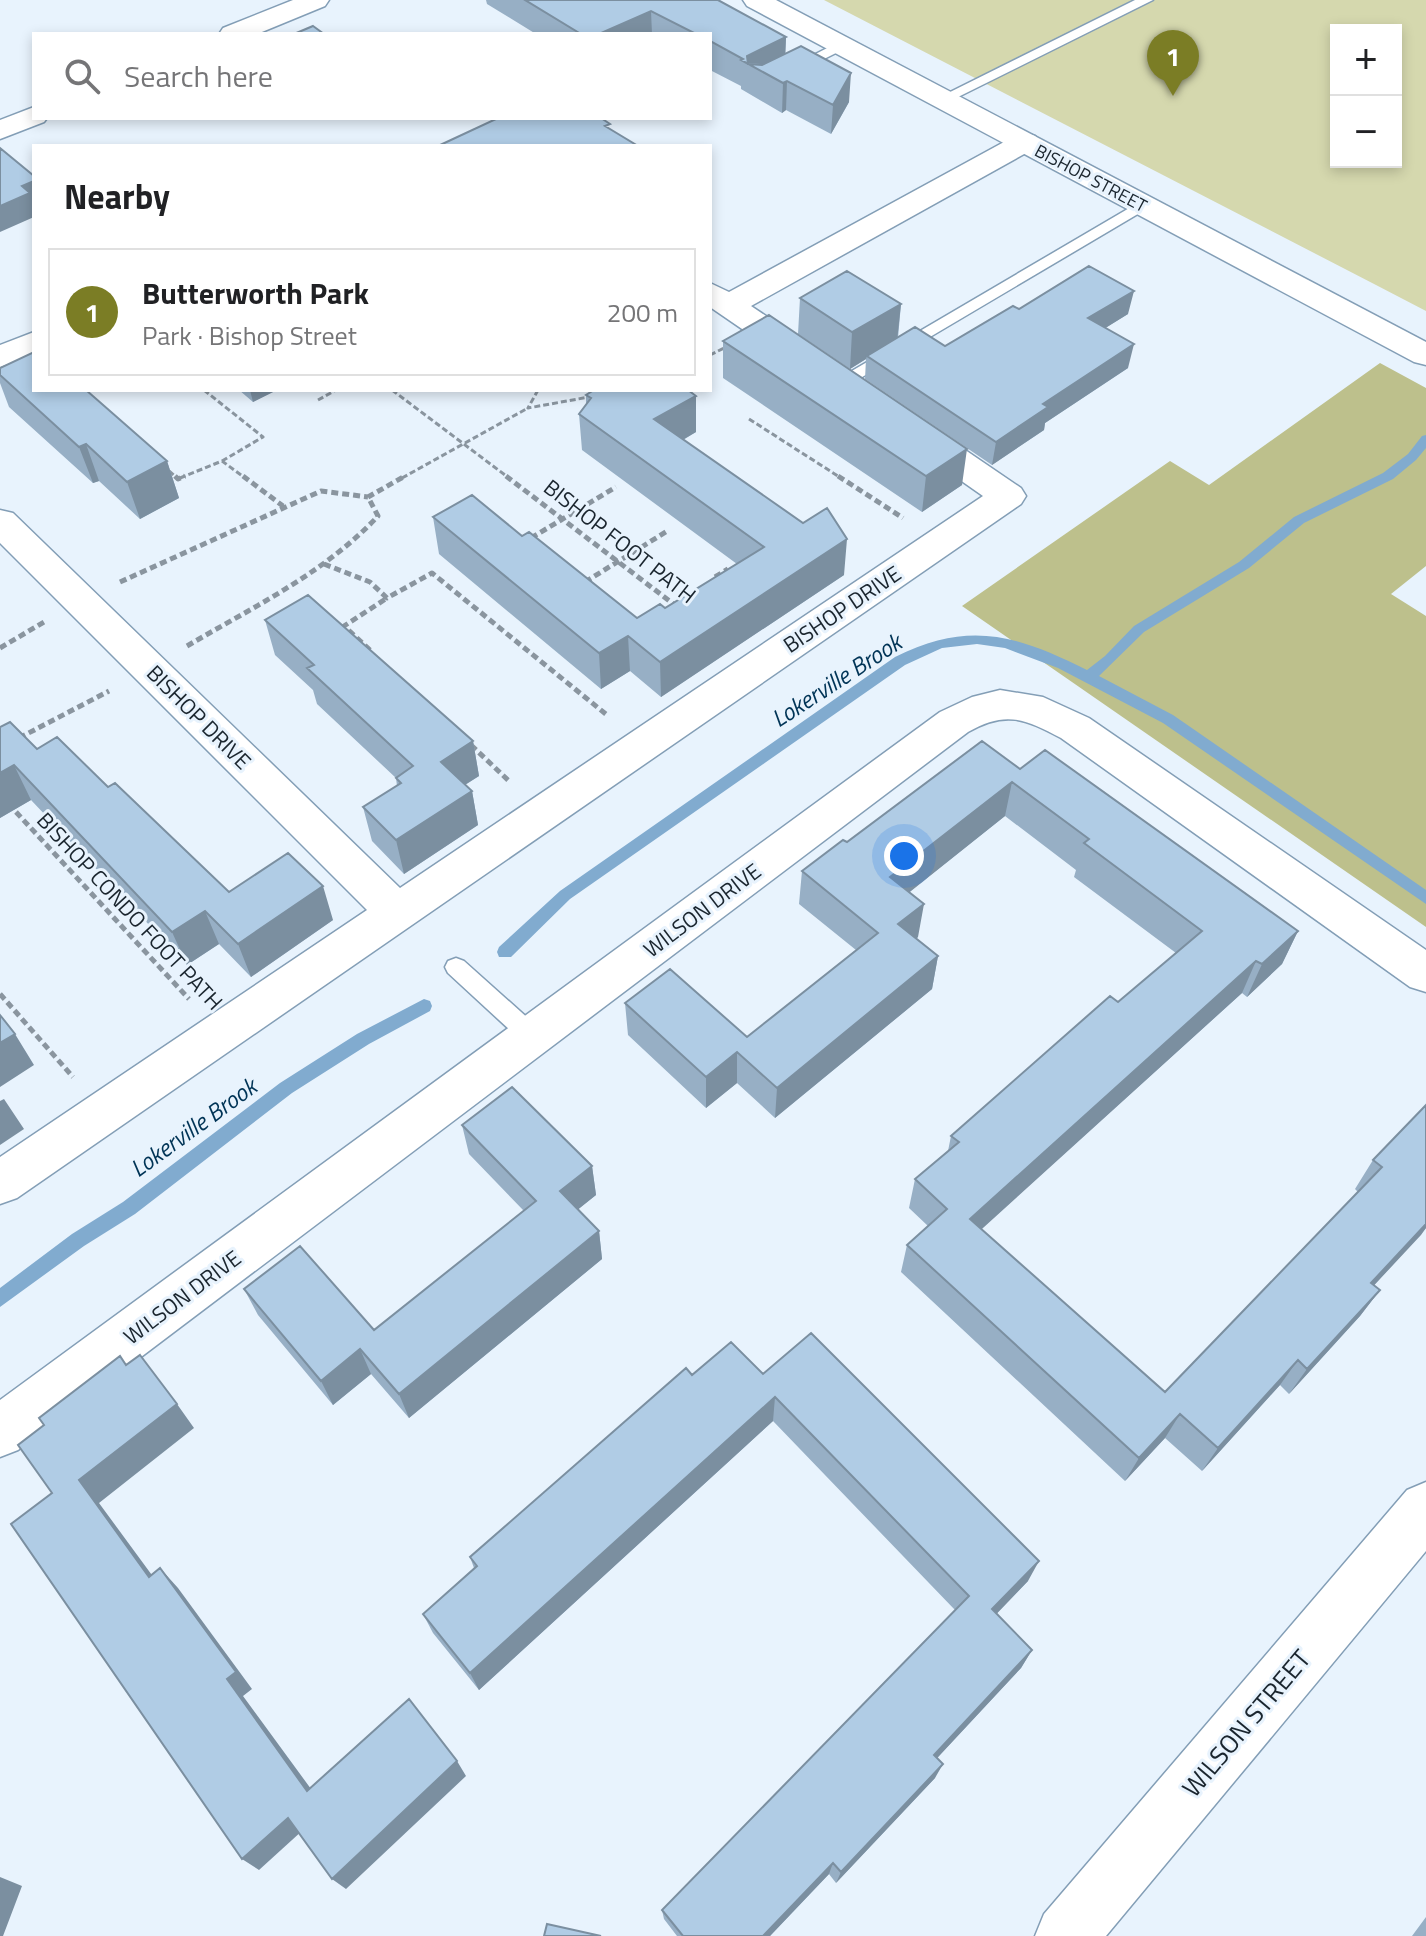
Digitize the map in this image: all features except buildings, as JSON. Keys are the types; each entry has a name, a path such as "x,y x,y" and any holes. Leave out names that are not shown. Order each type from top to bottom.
{"street":[{"path":"238,32 316,0"},
{"name":"BISHOP STREET","path":"756,0 1426,355"},
{"path":"0,130 32,117"},
{"name":"BISHOP DRIVE","path":"0,1183 1008,496 716,296 1013,136"},
{"path":"0,357 32,343"},
{"name":"BISHOP DRIVE","path":"0,522 397,912"},
{"name":"WILSON DRIVE","path":"0,1432 973,709 994,703 1021,704 1052,715 1075,728 1426,974"},
{"name":"WILSON STREET","path":"1066,1936 1426,1509"}],"lane":[{"path":"943,99 1146,0"},
{"path":"780,76 841,45"},
{"path":"867,400 1143,205"},
{"path":"456,967 532,1036"}],"path":[{"path":"165,469 178,479 222,461 263,437 207,392"},
{"path":"318,400 332,392"},
{"name":"BISHOP FOOT PATH","path":"395,392 565,518 686,613"},
{"path":"528,408 537,392"},
{"path":"80,600 321,491 368,497 528,408 599,395"},
{"path":"749,419 941,542"},
{"path":"222,461 283,506"},
{"path":"524,542 616,487"},
{"path":"14,741 150,669 323,563 364,534 378,516 368,497"},
{"path":"583,583 669,530"},
{"path":"323,563 370,582 387,598"},
{"path":"723,584 714,578 728,569"},
{"path":"377,657 344,626 432,573 644,744"},
{"path":"664,611 674,604"},
{"path":"466,740 543,813"},
{"name":"BISHOP CONDO FOOT PATH","path":"16,812 220,1033"},
{"path":"0,994 105,1111"}],"green space":[{"path":"824,0 1426,0 1426,311"},
{"path":"1380,363 1426,388 1426,566 1391,594 1426,616 1426,927 962,606 1170,461 1209,485"}],"waterway":[{"path":"1090,676 1139,629 1244,565 1299,520 1388,476 1412,457 1426,439"},
{"name":"Lokerville Brook","path":"505,952 565,895 900,661 938,644 977,639 1005,643 1063,664 1168,719 1426,898"},
{"name":"Lokerville Brook","path":"0,1299 78,1240 129,1208 286,1088 363,1039 424,1006"}],"place":[{"name":"Butterworth Park","path":"1173,96"}]}
